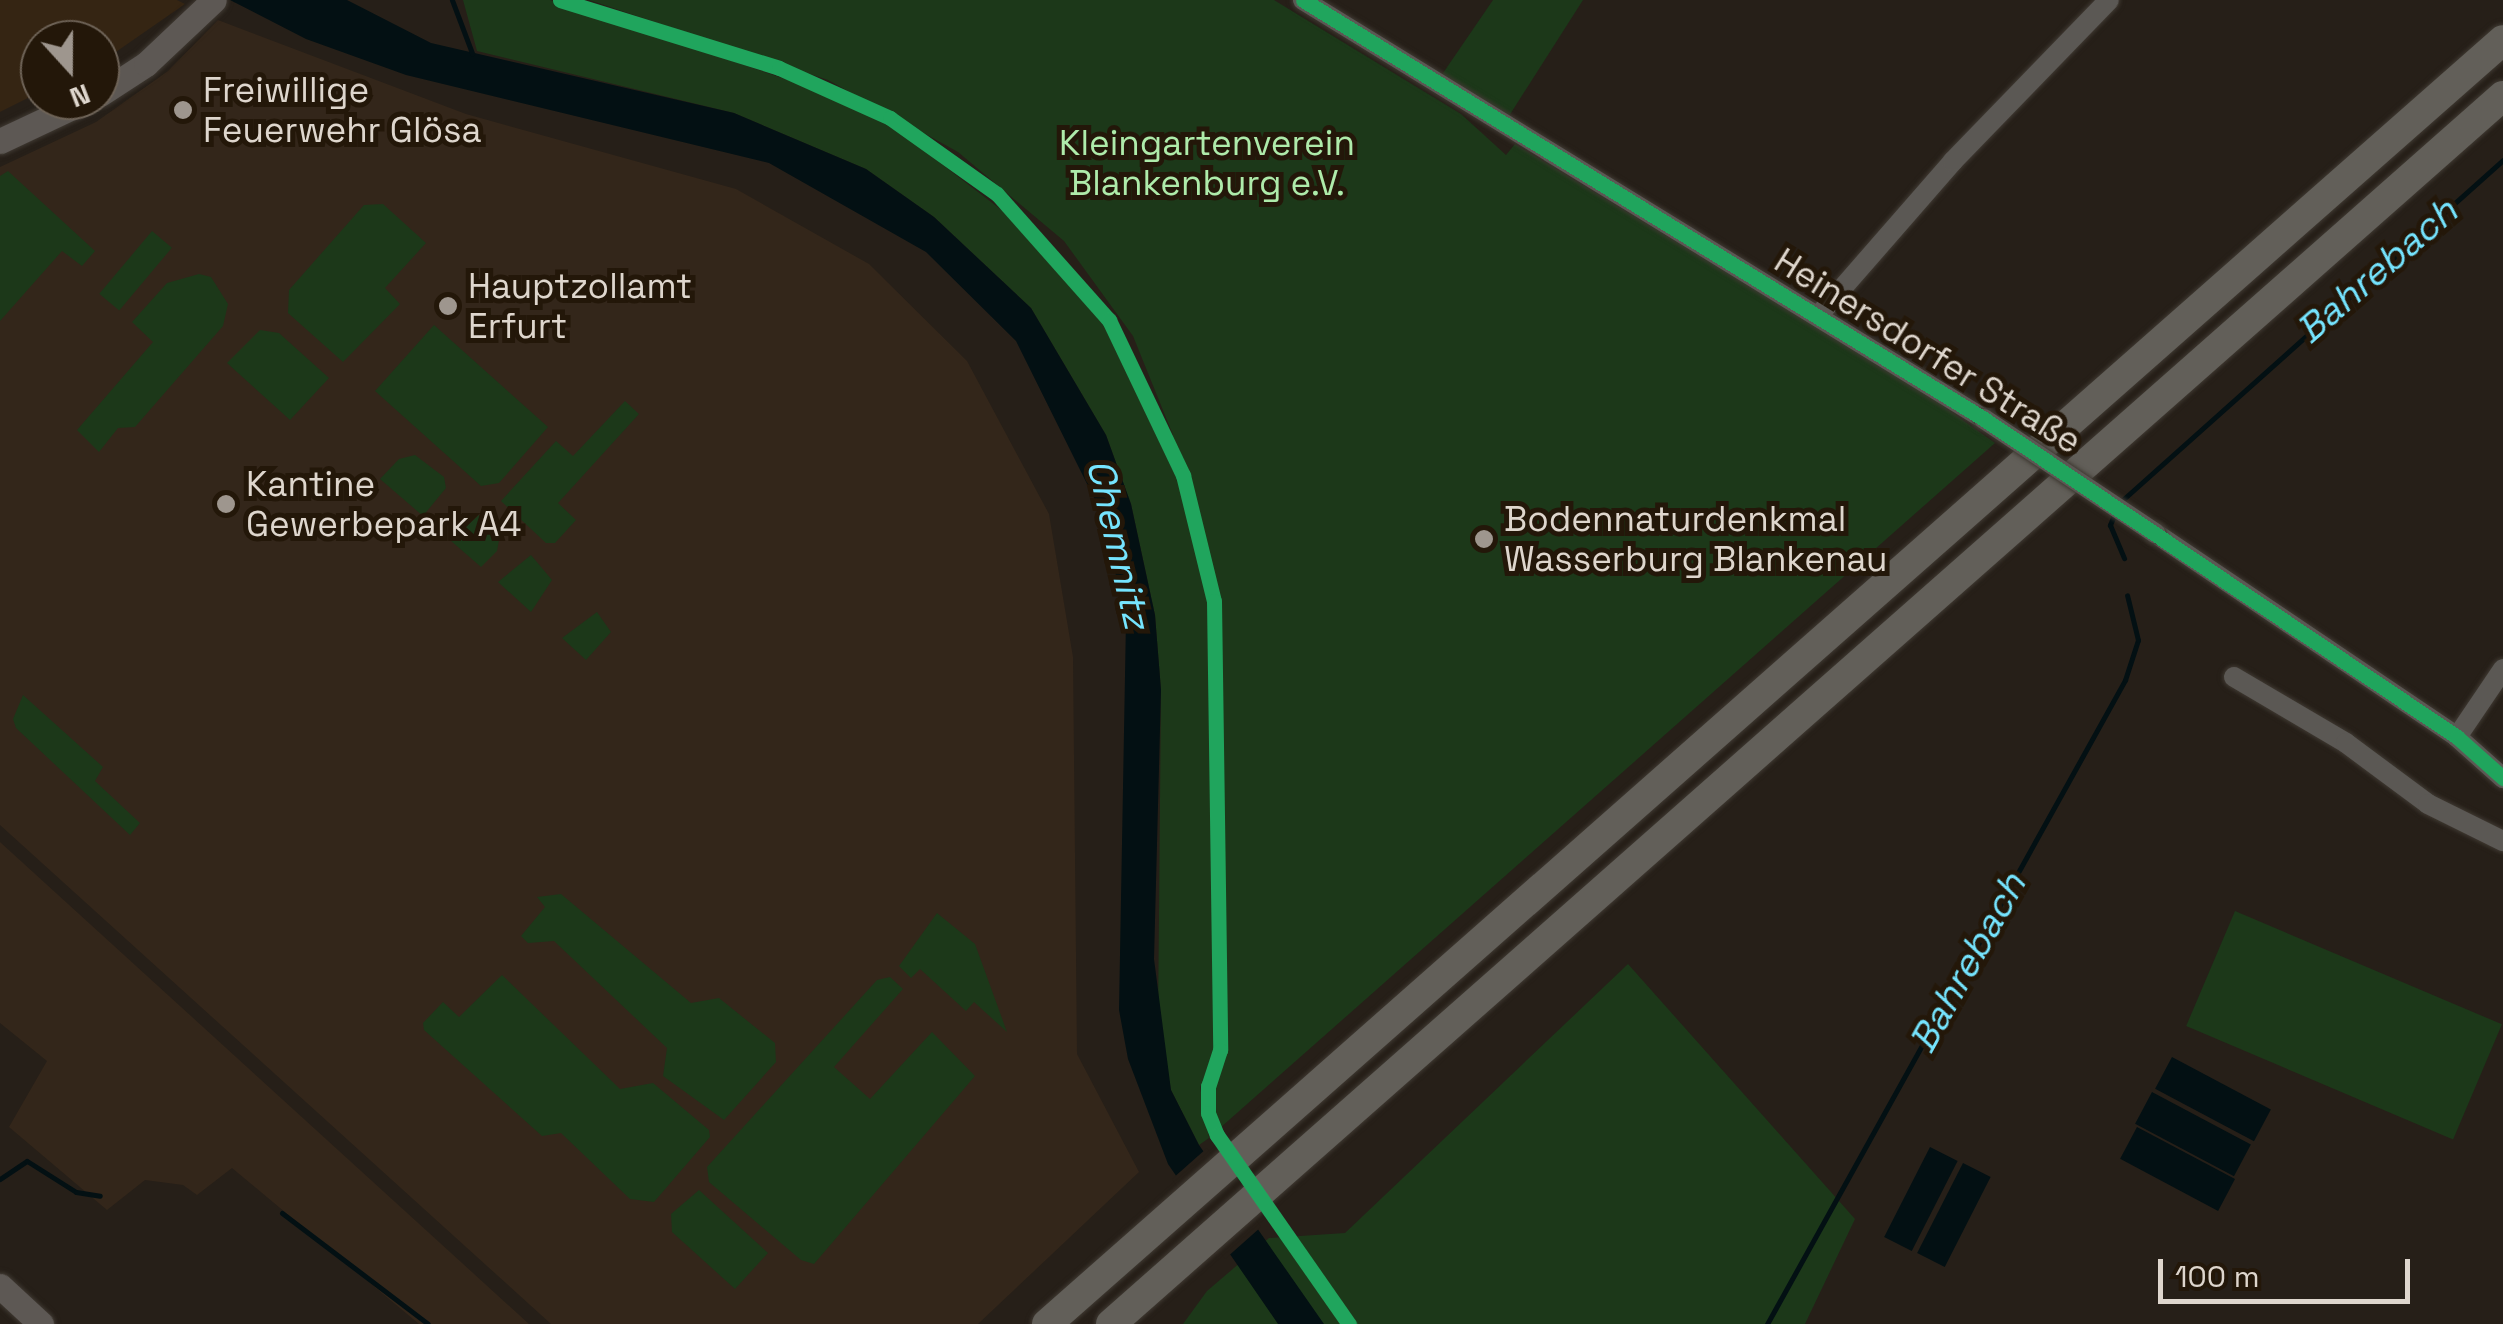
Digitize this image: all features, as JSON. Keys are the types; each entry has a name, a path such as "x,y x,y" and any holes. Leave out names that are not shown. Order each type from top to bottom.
{"highway":[{"path":"1047,1324 2503,40"},
{"path":"1111,1324 2503,96"}],"main road":[{"path":"120,81 146,64 209,6"},
{"path":"0,141 45,120"},
{"path":"0,1286 41,1324"}],"street":[{"name":"Heinersdorfer Straße","path":"1303,0 1984,420 2456,738 2503,778"},
{"path":"1818,316 1953,161 2109,0"},
{"path":"2456,738 2503,669"},
{"path":"2234,677 2346,743 2428,804 2503,842"}],"shaded area":[{"path":"0,0 177,0 185,4 120,49 120,20 20,20 20,102 0,112"},
{"path":"218,20 466,114 736,189 869,264 967,361 1049,514 1073,657 1077,1054 1139,1172 978,1324 551,1324 0,825 0,167 99,120 120,120 120,105 168,71"},
{"path":"0,842 529,1324 419,1324 232,1168 197,1195 183,1185 145,1180 107,1210 9,1127 47,1061 0,1023"}],"green space":[{"name":"Kleingartenverein Blankenburg e.V.","path":"463,0 550,0 827,93 900,132 1030,232 1095,307 1166,443 1173,435 1133,336 1064,241 958,152 828,80 589,0 1274,0 1461,114 1506,155 1515,144 1922,391 1995,443 1220,1128 1209,1106 1211,1084 1226,1058 1227,1029 1215,1028 1213,1060 1200,1087 1209,1138 1199,1145 1171,1090 1158,1024 1161,690 1155,615 1131,504 1106,435 1031,308 934,217 866,169 734,113 477,51"},
{"path":"1493,0 1583,0 1509,116 1441,76"},
{"path":"8,171 95,251 82,266 62,251 0,321 0,176"},
{"path":"383,204 426,243 385,288 400,304 343,362 288,313 289,290 364,205"},
{"path":"152,231 172,248 119,311 99,294"},
{"path":"199,274 211,277 228,304 223,326 135,427 118,428 99,452 77,430 153,342 132,322 167,283"},
{"path":"434,325 548,427 499,483 481,486 375,391"},
{"path":"260,330 279,333 329,378 290,420 227,363"},
{"path":"625,401 639,414 558,503 576,520 555,543 546,543 501,501 556,441 573,456"},
{"path":"415,455 444,477 446,488 423,516 380,479 399,459"},
{"path":"479,515 500,535 497,551 481,567 450,540"},
{"path":"531,555 552,580 531,612 498,582"},
{"path":"597,612 611,632 586,660 562,638"},
{"path":"23,695 103,767 95,781 140,823 130,835 16,728 13,719"},
{"path":"561,894 691,1003 719,998 775,1043 776,1062 724,1120 663,1076 667,1048 554,941 528,943 521,936 545,907 537,897"},
{"path":"2235,911 2502,1024 2453,1139 2186,1026"},
{"path":"937,913 975,944 1007,1032 974,1002 966,1011 920,969 911,978 899,966"},
{"path":"1628,964 1855,1219 1805,1324 1183,1324 1207,1291 1269,1238 1345,1233"},
{"path":"502,975 620,1089 653,1083 709,1130 710,1137 654,1202 630,1199 561,1133 542,1136 424,1030 423,1023 443,1002 459,1017"},
{"path":"890,977 903,989 834,1067 870,1099 932,1032 975,1076 814,1264 801,1260 709,1182 707,1167 877,980"},
{"path":"699,1190 768,1253 735,1289 672,1232 671,1214"}],"water":[{"name":"Chemnitz","path":"230,0 347,0 431,43 734,113 866,169 934,217 1031,308 1106,435 1131,504 1155,615 1161,690 1154,959 1171,1090 1199,1145 1324,1324 1278,1324 1168,1164 1128,1059 1119,1010 1126,620 1102,514 1016,341 926,252 769,163 406,75 306,39"},
{"path":"2172,1057 2271,1110 2254,1141 2155,1089"},
{"path":"2152,1092 2251,1145 2234,1176 2135,1124"},
{"path":"2137,1127 2235,1179 2218,1211 2120,1159"},
{"path":"1930,1147 1958,1161 1912,1251 1884,1237"},
{"path":"1963,1163 1991,1177 1945,1267 1917,1253"}],"pier":[{"path":"1207,1148 1261,1227 1225,1259 1172,1179"}],"waterway":[{"path":"452,0 472,53"},
{"name":"Bahrebach","path":"2118,504 2503,160"},
{"name":"Bahrebach","path":"2114,515 2110,525 2124,558"},
{"name":"Bahrebach","path":"1767,1324 2125,680 2138,640 2127,595"},
{"path":"0,1179 27,1161 76,1192 100,1196"},
{"path":"282,1213 428,1324"}],"cycle path":[{"path":"560,0 779,68 890,118 997,194 1109,320 1183,475 1214,601 1220,1050 1208,1086 1208,1113 1217,1135 1349,1324"},
{"path":"1303,0 1984,419 2457,737 2503,778"}],"place":[{"name":"Freiwillige Feuerwehr Glösa","path":"183,110"},
{"name":"Hauptzollamt Erfurt","path":"448,306"},
{"name":"Kantine Gewerbepark A4","path":"226,504"},
{"name":"Bodennaturdenkmal Wasserburg Blankenau","path":"1484,539"}]}
